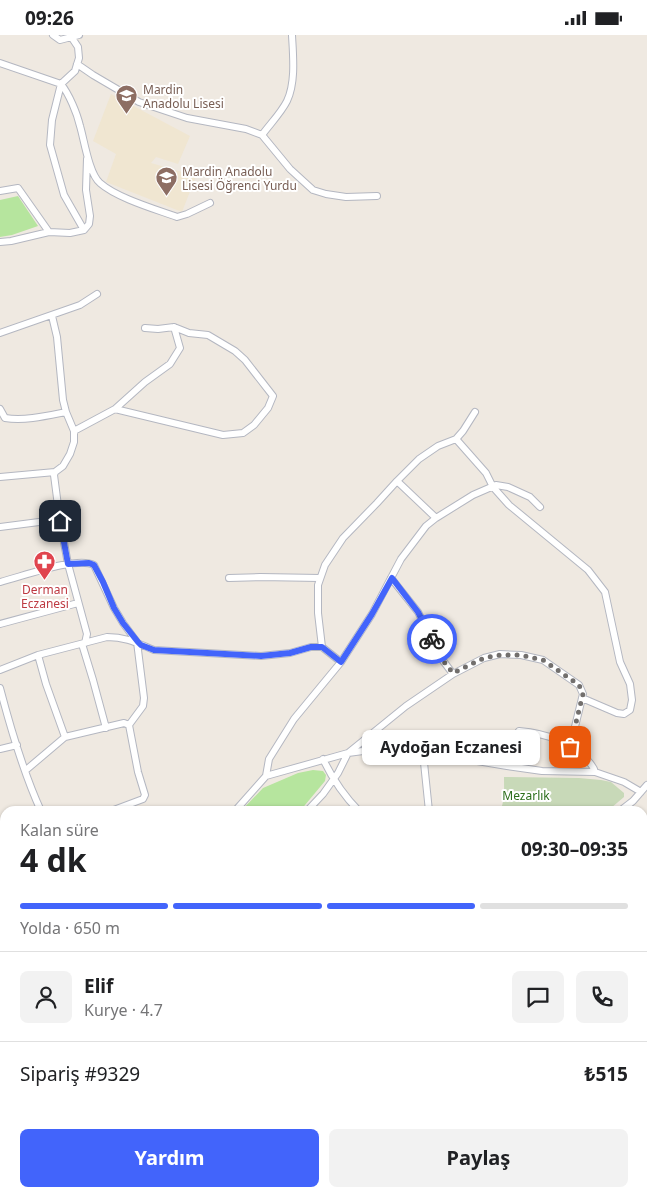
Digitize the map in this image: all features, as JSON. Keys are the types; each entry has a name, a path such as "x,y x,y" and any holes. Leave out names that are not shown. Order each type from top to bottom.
{"street":[{"path":"53,35 60,40 79,35"},
{"path":"262,135 287,101 291,89 292,35"},
{"path":"72,38 78,47 79,58 75,71 61,84 52,120 50,145 64,195 84,229"},
{"path":"0,63 61,84 66,90 80,123 94,176 99,183 117,194 176,217 210,203"},
{"path":"77,64 139,102 187,118 246,129 262,135 290,169 313,190 346,197 377,196"},
{"path":"0,243 49,232 70,233 84,229 89,224 90,215 86,190 87,153"},
{"path":"0,191 18,188 49,232"},
{"path":"0,333 80,305 97,294"},
{"path":"0,477 54,472 64,466 74,442 74,431 63,400 57,337 52,316"},
{"path":"74,431 115,409 170,363 180,348 174,327"},
{"path":"115,409 223,435 243,433 254,425 268,408 273,396 245,360 235,351 208,335 189,333 174,327 146,328"},
{"path":"0,409 5,418 14,419 66,412"},
{"path":"322,647 318,613 318,585 325,565 343,538 397,481 419,459 438,446 456,439 475,412"},
{"path":"456,439 486,473 493,487 509,505 588,570 605,591 620,662 630,684 632,700 630,710 624,714 618,713 582,697"},
{"path":"54,472 68,564 87,634 83,644 106,728"},
{"path":"397,481 436,518"},
{"path":"239,806 266,776 269,759 294,719 341,662 372,614 401,559 426,526 473,495 496,485 508,487 530,497 540,507"},
{"path":"0,527 60,521"},
{"path":"0,583 68,564 89,563 94,565 123,623 141,645 154,650 261,656 290,653 311,647 322,647 341,662"},
{"path":"229,578 320,578"},
{"path":"392,578 418,612 441,658 453,673"},
{"path":"0,624 78,603"},
{"path":"0,670 38,655 107,637 138,642"},
{"path":"124,806 143,799 145,795 138,772 129,725 143,706 144,697 138,642"},
{"path":"38,655 65,737"},
{"path":"312,806 338,773 348,753 406,706 453,673 484,658 500,655 520,655 543,660 579,685 583,694 570,747"},
{"path":"0,689 2,707 39,806"},
{"path":"26,770 65,737 124,723 129,725"},
{"path":"507,767 519,731 560,741 585,757 595,772"},
{"path":"0,749 17,745"},
{"path":"266,776 348,753 393,747 507,767 542,771 595,772 624,782 641,792"},
{"path":"424,753 429,806"},
{"path":"322,759 333,780 355,806"},
{"path":"626,806 647,785"}],"shaded area":[{"path":"111,94 190,136 178,164 156,157 151,163 196,176 182,212 106,182 116,154 93,141"}],"green space":[{"path":"18,196 38,226 0,237 0,200"},
{"path":"313,770 323,771 326,775 325,781 304,806 246,806 263,788 298,773"},
{"name":"Mezarlık","path":"504,777 579,778 611,782 624,793 624,797 613,806 502,806"}],"way so far":[{"path":"432,639 441,658 453,673 484,658 500,655 520,655 543,660 579,685 583,694 570,747"}],"place":[{"name":"Mardin Anadolu Lisesi","path":"127,115"},
{"name":"Mardin Anadolu Lisesi Öğrenci Yurdu","path":"166,197"},
{"name":"Derman Eczanesi","path":"45,581"},
{"name":"Aydoğan Eczanesi","path":"570,747"}],"route":[{"path":"60,521 68,564 89,563 94,565 123,623 141,645 154,650 261,656 290,653 311,647 322,647 341,662 372,614 392,578 418,612 432,639"}]}
